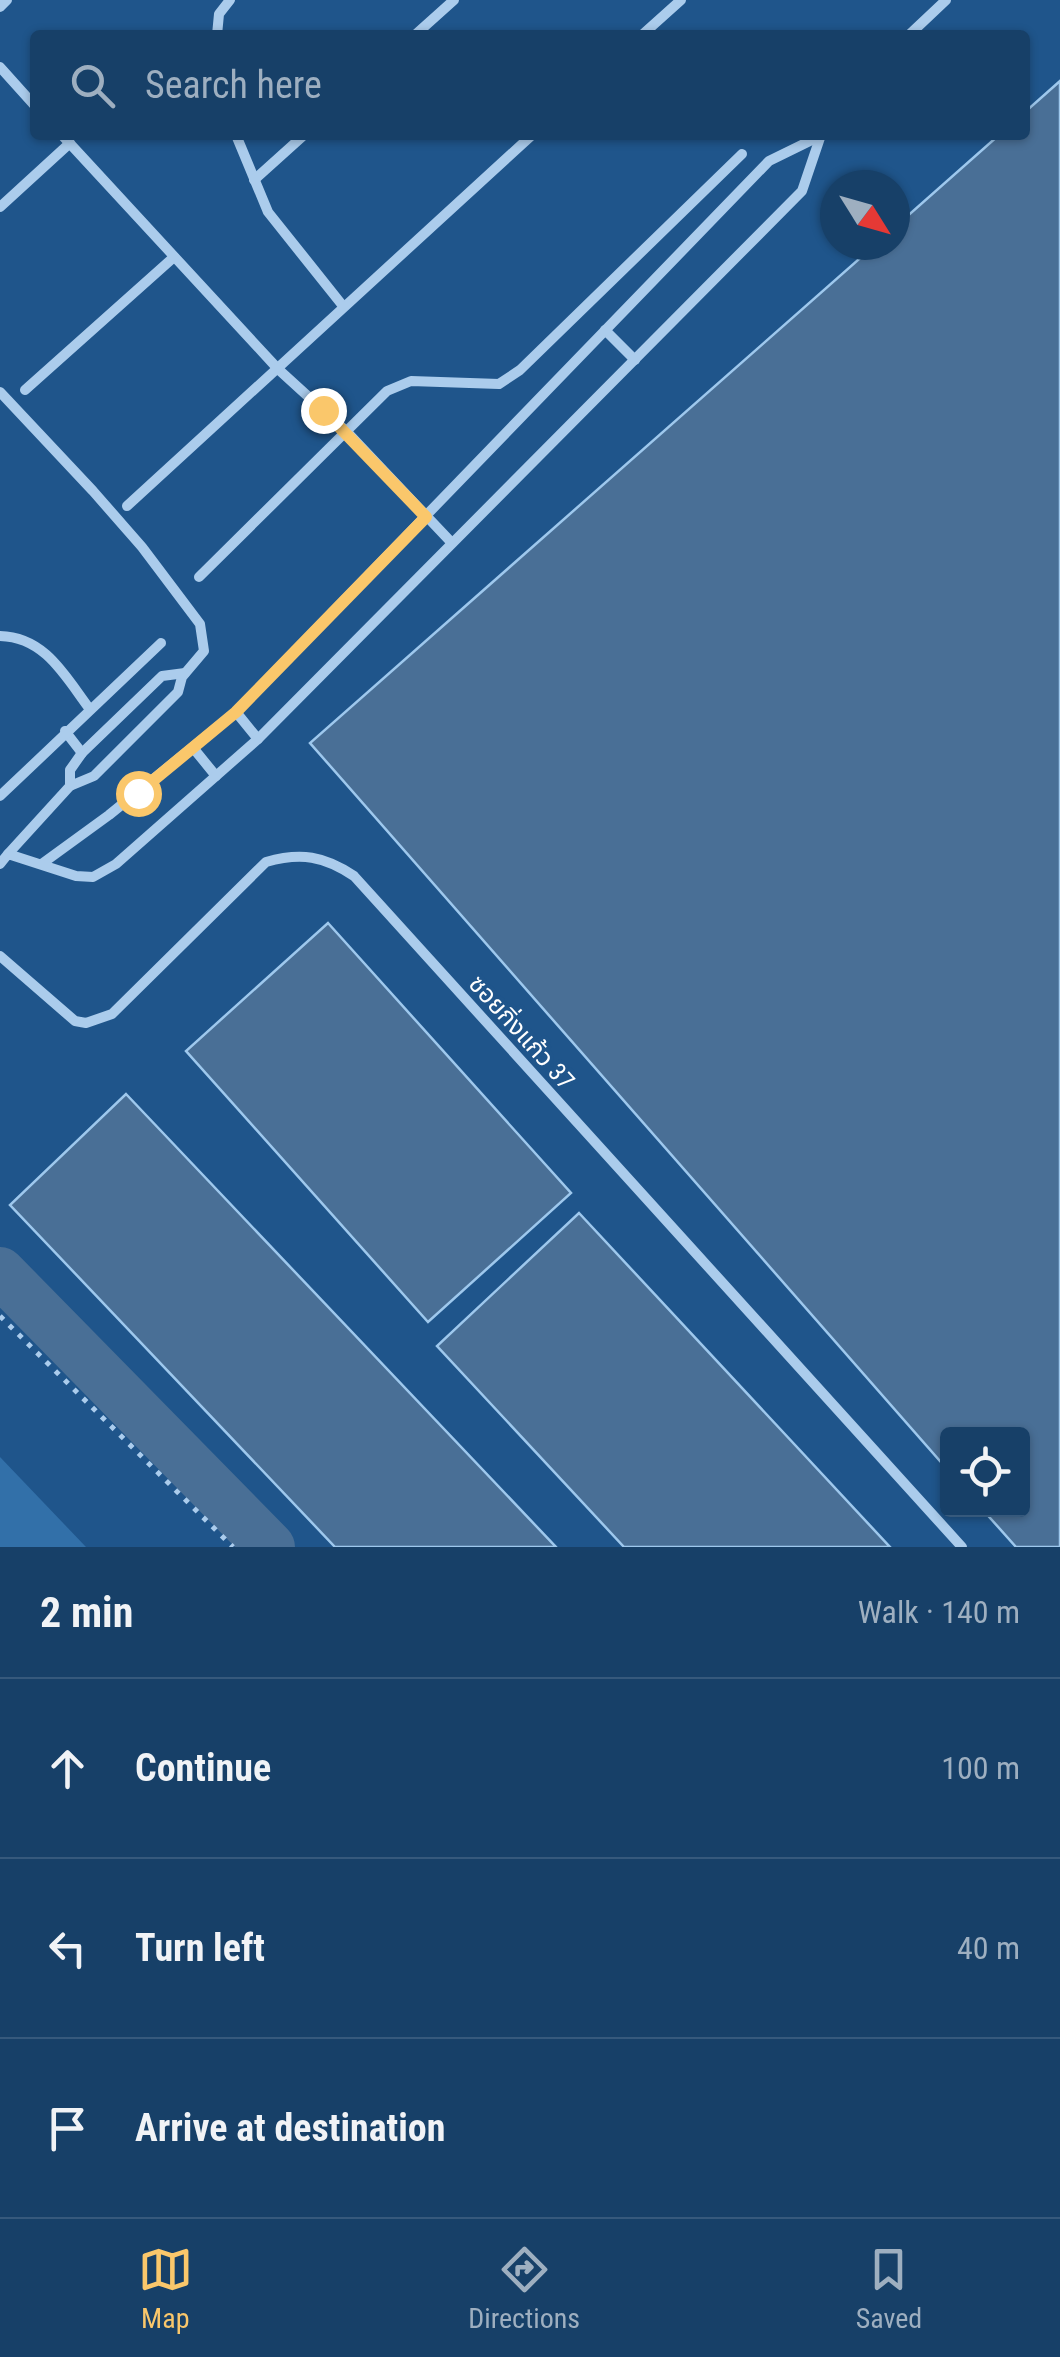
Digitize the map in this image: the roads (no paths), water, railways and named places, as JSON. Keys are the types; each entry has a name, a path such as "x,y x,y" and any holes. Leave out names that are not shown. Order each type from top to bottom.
{"street":[{"path":"0,6 7,0"},
{"path":"217,30 219,14 230,0"},
{"path":"421,30 454,0"},
{"path":"647,30 680,0"},
{"path":"914,30 946,0"},
{"path":"0,68 30,101"},
{"path":"0,206 65,140"},
{"path":"67,140 278,370 346,431 450,542"},
{"path":"238,140 268,212 343,306"},
{"path":"254,180 298,140"},
{"path":"127,506 526,140"},
{"path":"43,863 194,749 236,712 769,161 813,140"},
{"path":"8,854 76,876 93,877 116,864 258,739 802,191 820,140"},
{"path":"199,576 387,390 411,380 499,384 510,377 742,154"},
{"path":"26,390 174,257"},
{"path":"605,330 635,360"},
{"path":"0,392 106,505 200,624 204,650 185,672 178,692 94,776 70,786 0,864"},
{"path":"0,636 19,638 47,653 89,708"},
{"path":"0,796 161,644"},
{"path":"70,786 70,770 82,752 162,676 185,672"},
{"path":"236,712 258,739"},
{"path":"65,731 82,752"},
{"path":"194,749 216,776"},
{"name":"ซอยกิ่งแก้ว 37","path":"0,956 75,1021 95,1021 112,1014 266,862 293,854 334,862 354,876 962,1547"}],"waterway":[{"path":"0,1272 270,1547"}]}
